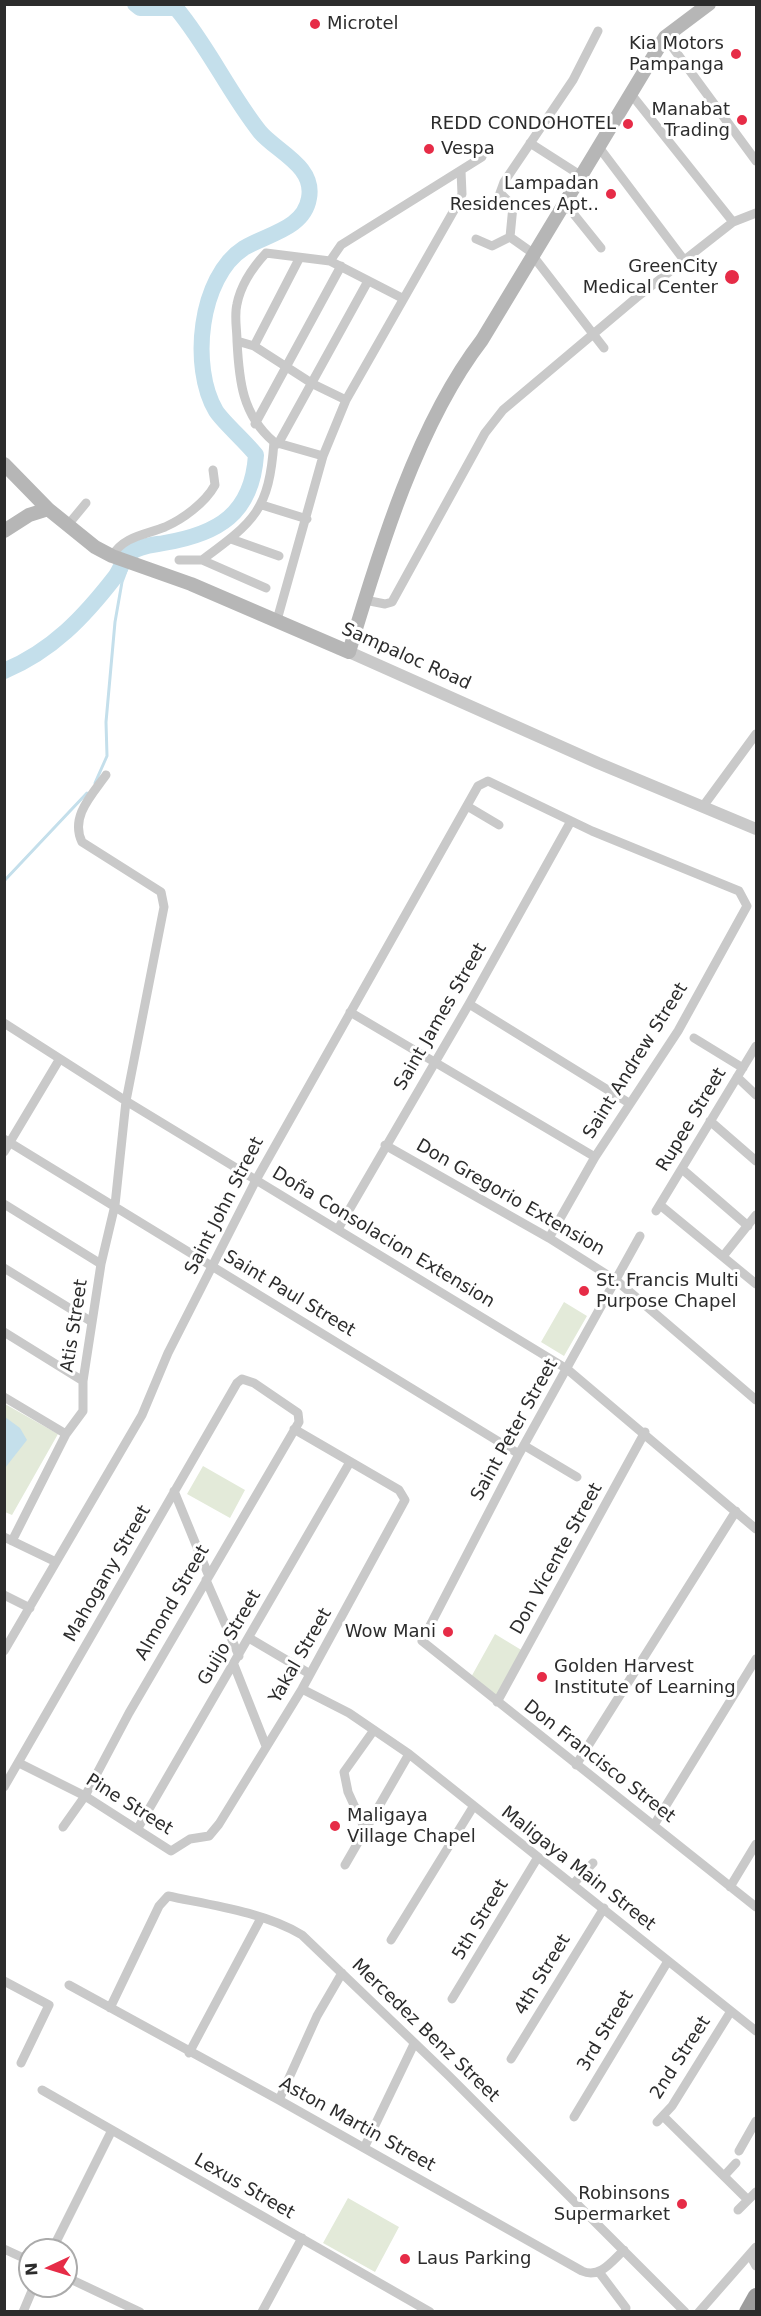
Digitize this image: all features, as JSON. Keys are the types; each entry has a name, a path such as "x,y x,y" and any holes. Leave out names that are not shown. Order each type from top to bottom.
{"highway":[{"path":"747,2312 756,2296"}],"main road":[{"path":"349,652 398,505 430,429 467,360 482,340 665,37 709,4"},
{"name":"Sampaloc Road","path":"4,464 48,509 91,544 114,556 277,620 349,652"},
{"path":"4,531 21,519 48,509"}],"street":[{"path":"510,237 513,206 500,193 504,182 573,80 598,31"},
{"path":"665,37 756,161"},
{"path":"631,94 733,222"},
{"path":"530,143 580,175"},
{"path":"598,146 684,260"},
{"path":"330,261 341,245 482,157"},
{"path":"277,620 324,456 345,400 402,298 458,205 462,194 461,171"},
{"path":"564,202 601,248"},
{"path":"365,600 385,604 392,602 494,419 592,334 684,260 733,222 756,213"},
{"path":"476,239 492,246 510,237"},
{"path":"510,237 534,255 604,348"},
{"path":"324,456 276,443 255,424 243,393 237,341 236,306 253,267 266,253 299,259 330,261 402,298"},
{"path":"254,346 299,259"},
{"path":"255,424 341,266"},
{"path":"202,560 246,527 262,505 276,443 313,384 368,281"},
{"path":"237,341 254,346 313,384 345,400"},
{"path":"114,556 122,543 173,523 194,508 215,485 213,470"},
{"path":"67,526 86,503"},
{"path":"262,505 307,519"},
{"path":"231,539 279,556"},
{"path":"179,560 202,560 266,588"},
{"name":"Sampaloc Road","path":"349,652 598,763 704,805 756,829"},
{"path":"704,805 756,734"},
{"name":"Atis Street","path":"8,1539 66,1434 83,1411 83,1381 102,1264 115,1205 126,1101 161,928 164,899 161,892 82,843 77,832 79,815 106,776"},
{"name":"Saint John Street","path":"4,1651 142,1415 168,1353 256,1179 478,786 484,781 492,782 572,821"},
{"path":"467,806 499,825"},
{"name":"Saint Andrew Street","path":"549,1238 595,1157 678,1032 746,910 746,901 740,891 572,821"},
{"name":"Saint James Street","path":"338,1229 470,1004 572,821"},
{"path":"470,1004 629,1103"},
{"path":"350,1012 595,1157"},
{"name":"Doña Consolacion Extension","path":"5,1025 567,1369 645,1432 756,1529"},
{"path":"694,1038 743,1068"},
{"name":"Rupee Street","path":"724,1255 658,1208 756,1046"},
{"path":"4,1152 7,1141 59,1060"},
{"path":"737,1077 756,1095"},
{"path":"710,1121 756,1161"},
{"name":"Saint Paul Street","path":"7,1141 522,1450 577,1477"},
{"name":"Don Gregorio Extension","path":"386,1145 549,1238 617,1281 756,1400"},
{"path":"682,1169 748,1226"},
{"path":"4,1204 102,1264"},
{"path":"756,1215 724,1255 756,1284"},
{"name":"Saint Peter Street","path":"422,1641 522,1450 640,1236"},
{"path":"4,1268 92,1322"},
{"path":"4,1332 83,1381"},
{"name":"Mahogany Street","path":"4,1787 237,1383 242,1379 254,1383 298,1413 298,1422 294,1429"},
{"path":"4,1397 66,1434"},
{"path":"294,1429 350,1462"},
{"name":"Almond Street","path":"63,1827 85,1796 207,1577 294,1429"},
{"name":"Don Vicente Street","path":"497,1702 645,1432"},
{"name":"Yakal Street","path":"219,1824 302,1689 405,1500 399,1490 350,1462"},
{"name":"Guijo Street","path":"138,1828 350,1462"},
{"path":"174,1491 207,1577 266,1746"},
{"path":"576,1765 736,1510"},
{"path":"8,1539 56,1562"},
{"path":"4,1595 30,1608"},
{"path":"249,1638 310,1674"},
{"name":"Don Francisco Street","path":"422,1641 756,1907"},
{"path":"654,1825 756,1659"},
{"name":"Maligaya Main Street","path":"302,1689 349,1713 409,1754 756,2031"},
{"path":"364,1827 348,1792 344,1772 374,1730"},
{"path":"345,1865 364,1827 409,1754"},
{"name":"Pine Street","path":"19,1763 85,1796 171,1851 190,1839 209,1836 219,1824"},
{"path":"391,1940 473,1807"},
{"path":"730,1887 756,1844"},
{"name":"5th Street","path":"452,1999 538,1857"},
{"path":"573,1884 593,1863"},
{"name":"Mercedez Benz Street","path":"110,2008 159,1906 168,1896 261,1918 302,1935 685,2312"},
{"name":"4th Street","path":"512,2059 604,1908"},
{"path":"189,2053 261,1918"},
{"name":"3rd Street","path":"574,2117 668,1960"},
{"path":"279,2100 317,2016 342,1973"},
{"path":"4,1981 49,2005 21,2063"},
{"name":"Aston Martin Street","path":"69,1985 189,2053 279,2100 582,2271 589,2274 599,2272"},
{"name":"2nd Street","path":"724,2176 660,2119 672,2106 731,2011"},
{"path":"364,2148 414,2044"},
{"name":"Lexus Street","path":"42,2090 111,2132 430,2312"},
{"path":"739,2151 756,2121"},
{"path":"58,2238 111,2132"},
{"path":"736,2163 724,2176 748,2200"},
{"path":"738,2210 756,2192"},
{"path":"262,2312 302,2238"},
{"path":"4,2249 18,2255"},
{"path":"624,2250 599,2272 626,2308 625,2312"},
{"path":"753,2251 756,2266"},
{"path":"699,2312 753,2251"},
{"path":"78,2283 140,2312"},
{"path":"23,2312 29,2298"}],"green space":[{"path":"564,1302 587,1316 564,1356 541,1342"},
{"path":"5,1404 58,1434 12,1515 5,1512"},
{"path":"203,1466 245,1490 230,1518 187,1494"},
{"path":"495,1634 523,1651 496,1700 470,1679"},
{"path":"348,2198 399,2227 375,2272 323,2243"}],"water":[{"path":"5,1417 20,1428 27,1440 5,1468"}],"waterway":[{"path":"4,671 37,654 79,619 115,577 132,551 201,534 229,518 239,506 248,492 256,455 219,416 208,393 203,371 203,324 217,280 229,262 244,248 292,224 306,208 309,198 309,187 301,168 260,132 176,8 140,8 135,4"},
{"path":"95,783 107,756 106,722 115,622 122,582 128,566"},
{"path":"4,881 87,793"}],"place":[{"name":"Microtel","path":"315,24"},
{"name":"Kia Motors Pampanga","path":"736,54"},
{"name":"Manabat Trading","path":"742,120"},
{"name":"REDD CONDOHOTEL","path":"628,124"},
{"name":"Vespa","path":"429,149"},
{"name":"Lampadan Residences Apt..","path":"611,194"},
{"name":"GreenCity Medical Center","path":"732,277"},
{"name":"St. Francis Multi Purpose Chapel","path":"584,1291"},
{"name":"Wow Mani","path":"448,1632"},
{"name":"Golden Harvest Institute of Learning","path":"542,1677"},
{"name":"Maligaya Village Chapel","path":"335,1826"},
{"name":"Robinsons Supermarket","path":"682,2204"},
{"name":"Laus Parking","path":"405,2259"}]}
